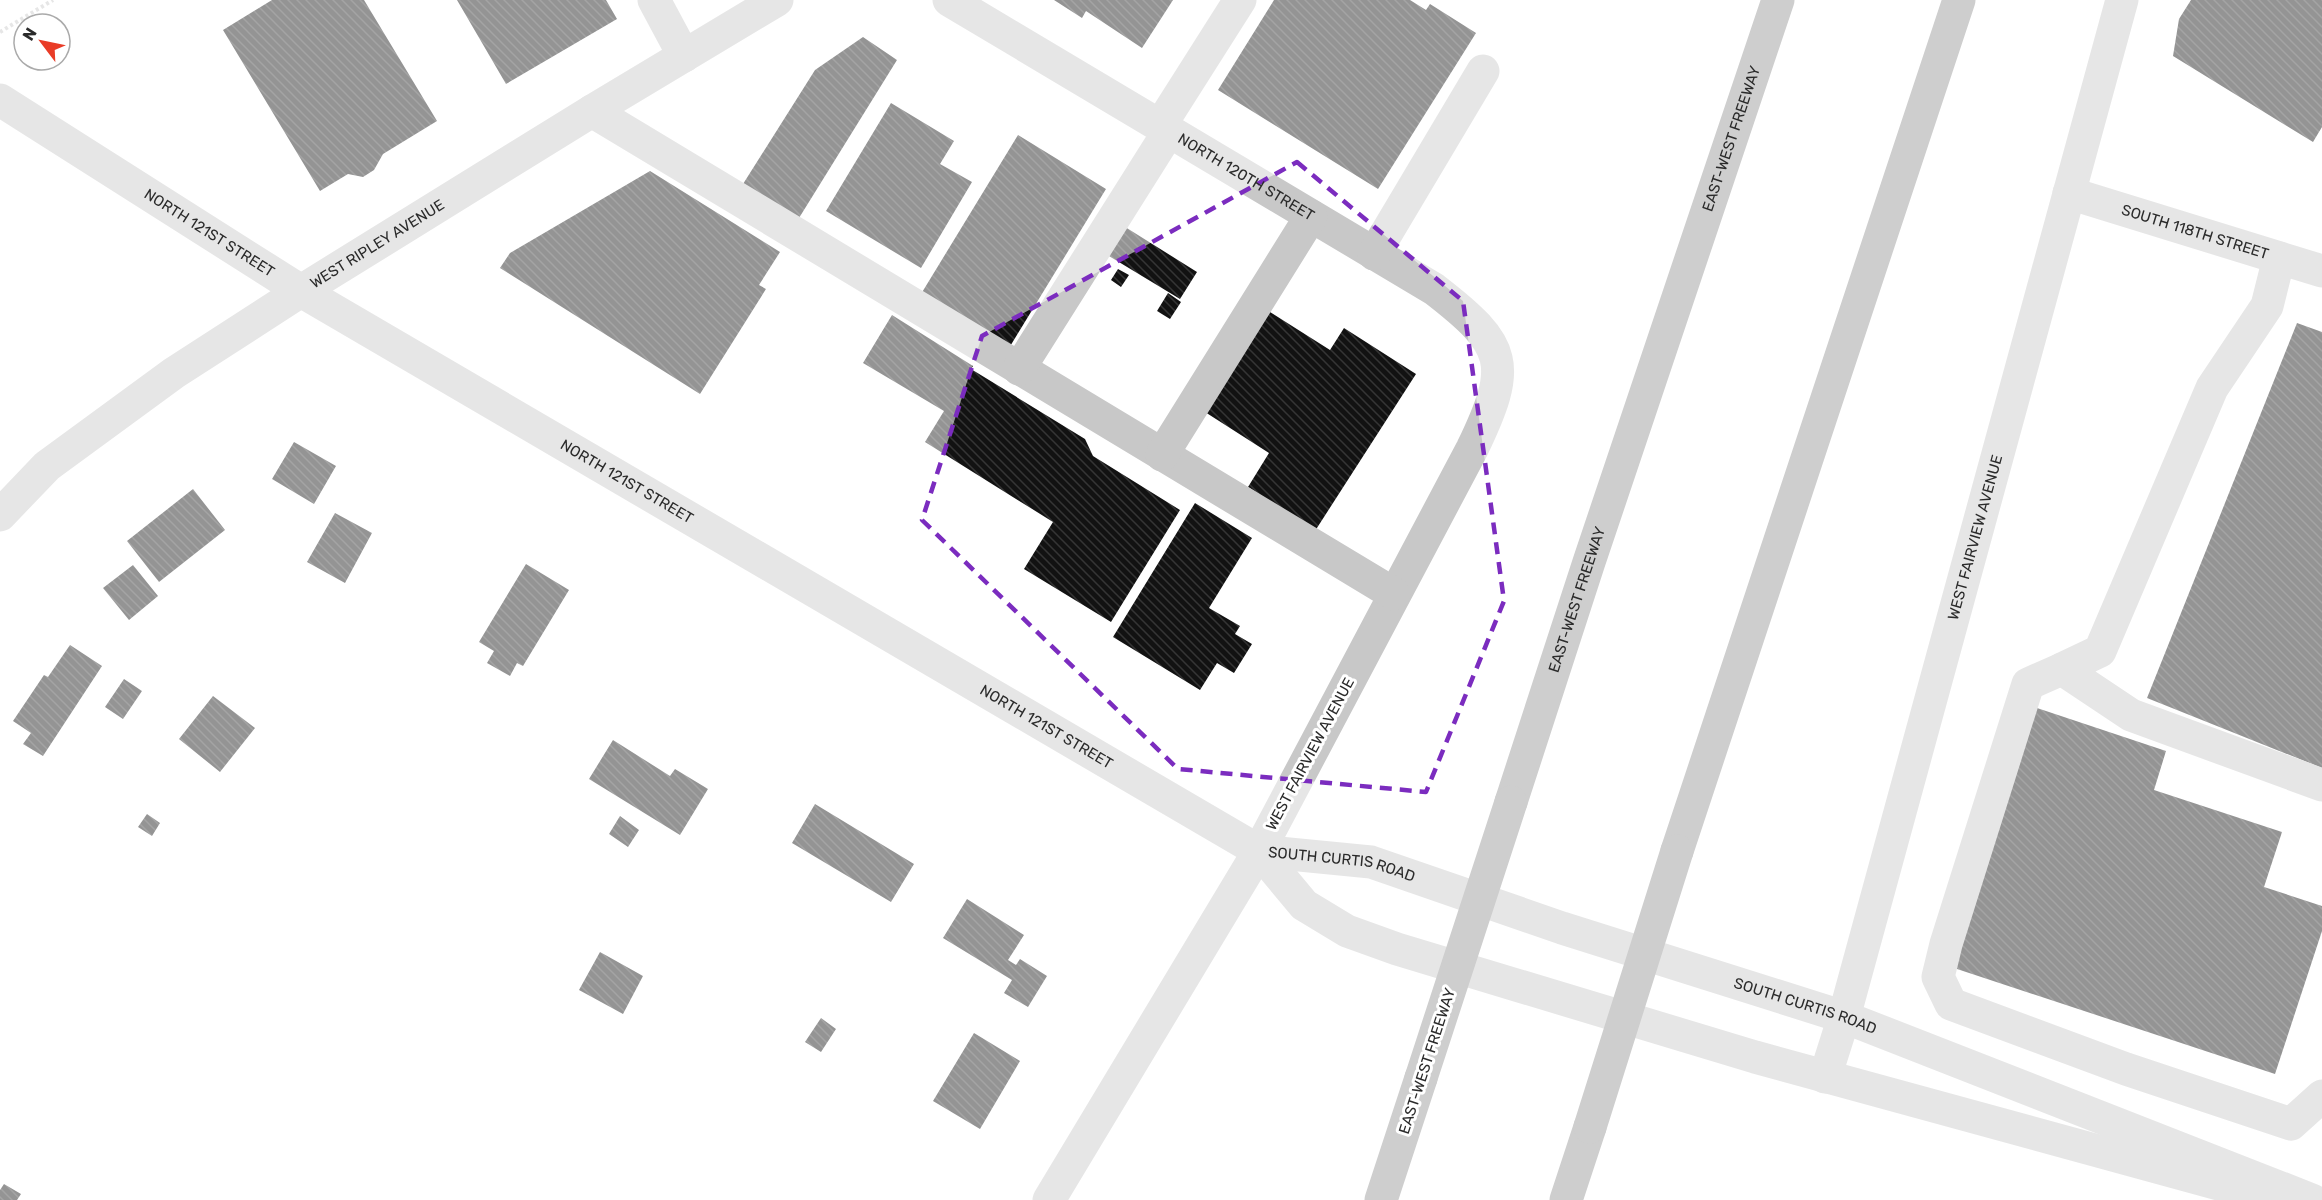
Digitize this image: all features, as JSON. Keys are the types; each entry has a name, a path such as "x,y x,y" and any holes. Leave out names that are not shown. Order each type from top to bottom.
{"highway":[{"name":"EAST-WEST FREEWAY","path":"1381,1200 1589,562 1778,0"},
{"path":"1566,1200 1677,851 1959,0"}],"street":[{"path":"654,0 684,56"},
{"name":"NORTH 120TH STREET","path":"949,0 1434,289 1483,331 1496,353 1498,366 1496,390"},
{"path":"1020,369 1240,0"},
{"name":"WEST FAIRVIEW AVENUE","path":"1825,1077 1844,1017 2122,0"},
{"name":"WEST RIPLEY AVENUE","path":"0,515 47,466 174,373 301,291 772,1"},
{"path":"1374,254 1482,71"},
{"name":"NORTH 121ST STREET","path":"0,100 301,291 1259,851"},
{"path":"592,111 1394,594"},
{"name":"SOUTH 118TH STREET","path":"2069,193 2279,258 2318,263"},
{"path":"1162,455 1311,216"},
{"path":"2279,258 2267,306 2212,388 2100,651 2028,684 1946,944 1938,977 1951,1004 2126,1069 2291,1124 2322,1096"},
{"name":"WEST FAIRVIEW AVENUE","path":"1048,1200 1259,851 1472,449 1496,390"},
{"path":"2062,669 2131,715 2322,784"},
{"name":"SOUTH CURTIS ROAD","path":"1259,851 1371,862 1562,928 1844,1017 2312,1200"},
{"name":"SOUTH CURTIS ROAD","path":"1259,851 1304,904 1347,931 1397,949 2223,1193 2277,1200"}],"path":[{"path":"0,32 53,0"}],"highlighted area":[{"path":"1297,162 1463,301 1504,601 1426,792 1178,769 922,520 982,336"}],"building":[{"path":"272,0 364,0 437,121 383,154 374,170 363,177 348,174 320,191 223,30"},
{"path":"457,0 606,0 617,19 506,84"},
{"path":"1054,0 1173,0 1142,48 1086,11 1082,18"},
{"path":"1274,0 1410,0 1426,10 1430,4 1476,33 1378,189 1218,90"},
{"path":"2191,0 2322,0 2322,127 2313,142 2173,56 2179,19"},
{"path":"863,37 897,60 799,218 743,184 815,70"},
{"path":"891,103 954,141 940,164 972,182 921,268 826,211"},
{"path":"1018,135 1106,189 1009,348 921,294"},
{"path":"650,171 780,252 759,285 766,289 700,394 500,268 510,253"},
{"path":"1122,225 1197,272 1180,299 1104,253"},
{"path":"1118,269 1129,275 1121,287 1111,280"},
{"path":"1168,293 1181,302 1170,319 1157,311"},
{"path":"1270,312 1330,350 1344,328 1416,374 1315,531 1248,487 1269,453 1205,412"},
{"path":"892,315 973,366 971,369 1085,439 1093,456 1180,510 1111,622 1024,569 1053,522 925,442 944,411 863,363"},
{"path":"2297,323 2322,332 2322,768 2147,698"},
{"path":"294,442 336,466 314,504 272,479"},
{"path":"193,489 225,530 159,582 127,541"},
{"path":"1195,503 1252,538 1209,608 1240,626 1235,634 1252,644 1234,673 1217,663 1200,690 1113,637"},
{"path":"335,513 372,533 345,583 307,562"},
{"path":"526,564 569,590 523,666 517,663 510,676 487,663 494,651 479,642"},
{"path":"133,565 158,596 129,620 103,588"},
{"path":"70,645 102,666 43,756 23,744 31,733 13,721 44,675 48,677"},
{"path":"124,679 142,691 123,719 105,707"},
{"path":"213,696 255,728 220,772 179,739"},
{"path":"2037,708 2166,751 2154,790 2282,832 2264,887 2322,906 2322,931 2275,1074 1951,967"},
{"path":"613,740 670,776 675,769 708,789 680,835 589,779"},
{"path":"815,804 914,864 891,902 792,843"},
{"path":"147,814 160,823 152,836 138,827"},
{"path":"620,816 639,830 628,847 609,834"},
{"path":"967,899 1024,935 1008,960 1016,965 1020,959 1047,976 1028,1007 1004,993 1012,980 943,938"},
{"path":"600,952 643,976 623,1014 579,990"},
{"path":"821,1018 836,1029 821,1052 805,1042"},
{"path":"974,1033 1020,1061 980,1129 933,1101"},
{"path":"4,1184 21,1194 17,1200 0,1200 0,1190"}]}
